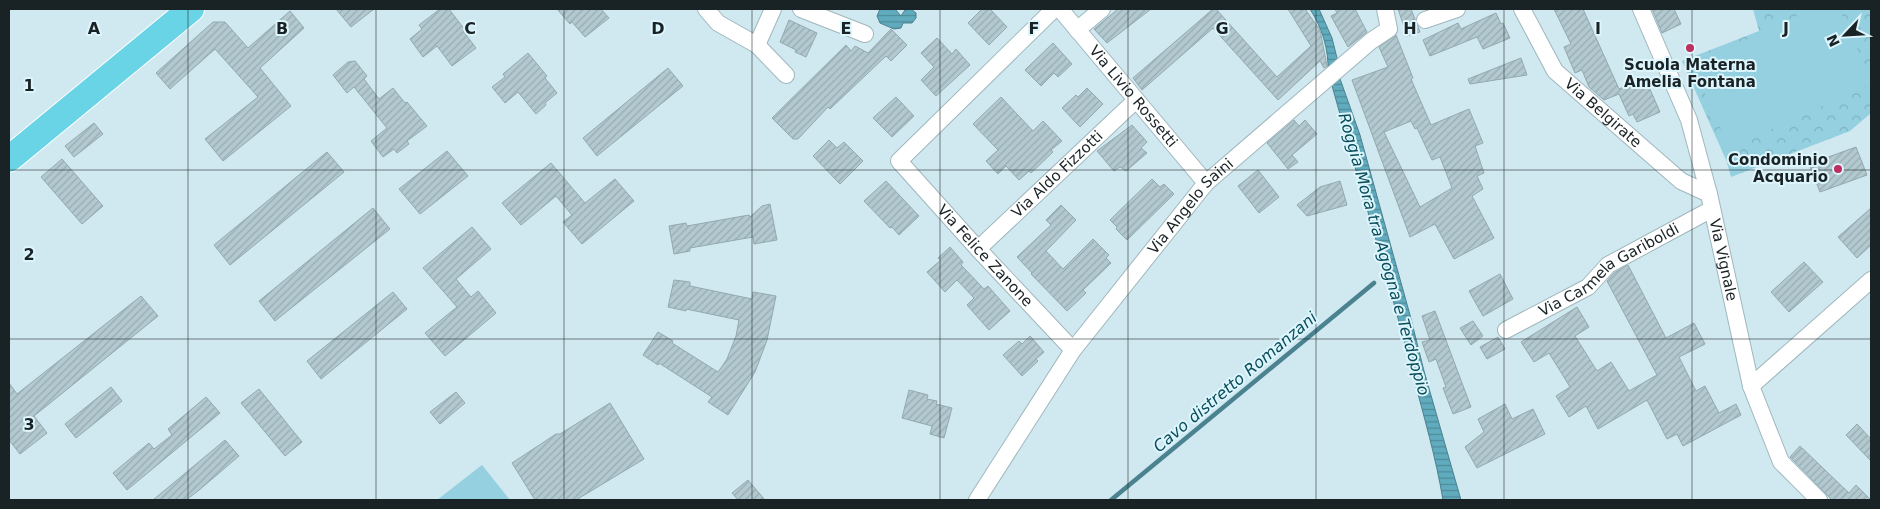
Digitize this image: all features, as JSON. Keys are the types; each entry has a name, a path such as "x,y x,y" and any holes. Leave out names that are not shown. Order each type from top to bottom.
{"main road":[{"path":"9,159 191,9"}],"street":[{"path":"706,9 718,23 757,45 786,75"},
{"path":"757,45 774,9"},
{"path":"801,9 865,34"},
{"name":"Via Felice Zanone","path":"1054,9 899,161 1072,350"},
{"name":"Via Livio Rossetti","path":"1060,9 1206,183"},
{"path":"1077,30 1102,9"},
{"name":"Via Angelo Saini","path":"976,500 1072,350 1206,183 1327,81 1371,41 1389,28 1385,9"},
{"path":"1425,20 1457,9"},
{"name":"Via Belgirate","path":"1522,9 1555,71 1682,181 1711,201"},
{"name":"Via Vignale","path":"1641,9 1689,120 1711,201 1751,386 1781,462 1819,500"},
{"name":"Via Aldo Fizzotti","path":"978,249 1136,100"},
{"name":"Via Carmela Gariboldi","path":"1506,330 1588,287 1608,265 1711,201"},
{"path":"1751,386 1871,280"}],"green space":[{"path":"1753,9 1871,9 1871,113 1850,131 1731,177 1727,162 1682,61 1759,31"},
{"path":"1812,9 1839,9 1871,78 1871,83 1730,149 1692,65"},
{"path":"482,465 510,500 437,500"}],"water":[{"path":"880,9 895,9 901,16 905,10 911,9 916,13 916,18 912,23 903,23 901,28 894,29 880,23 877,16"},
{"path":"1310,9 1319,9 1332,38 1339,66 1328,72 1324,39"},
{"name":"Roggia Mora tra Agogna e Terdoppio","path":"1339,76 1360,135 1461,500 1443,500 1433,453 1403,338 1331,82"}],"building":[{"path":"336,9 374,9 351,27"},
{"path":"440,9 449,9 476,48 452,66 437,46 423,57 410,39 422,29 419,25"},
{"path":"557,9 601,9 609,18 585,37"},
{"path":"982,9 990,9 1007,27 989,45 968,23"},
{"path":"1118,9 1151,9 1107,43 1094,29"},
{"path":"1213,9 1216,9 1277,77 1311,46 1288,9 1305,9 1320,30 1327,66 1324,68 1320,61 1278,100 1213,28 1142,90 1133,78"},
{"path":"1335,9 1355,9 1367,32 1348,47 1331,16 1337,13"},
{"path":"1398,9 1411,9 1420,32 1407,36"},
{"path":"1554,9 1583,9 1619,89 1645,78 1660,112 1637,122 1633,114 1629,116 1619,94 1604,100 1589,87 1582,70 1575,73 1564,47 1571,44"},
{"path":"1652,9 1674,9 1681,24 1662,33"},
{"path":"290,11 304,28 260,68 291,106 223,161 205,139 258,97 215,49 170,89 156,73 213,22 225,22 248,48"},
{"path":"1496,13 1510,38 1483,49 1477,37 1430,56 1423,40 1458,23 1461,29"},
{"path":"789,20 817,33 806,57 780,42"},
{"path":"891,29 907,45 891,61 886,56 830,109 828,107 798,139 793,139 772,118 846,45 851,51 855,46 868,53"},
{"path":"1396,35 1413,78 1411,79 1431,125 1469,109 1483,143 1475,146 1484,173 1477,176 1483,189 1472,196 1494,238 1454,259 1435,224 1410,237 1352,80 1388,67 1379,47","holes":["1411,121 1415,129 1417,128 1432,160 1440,157 1452,188 1420,207 1384,132"]},
{"path":"937,38 952,54 956,49 970,65 936,96 921,80 934,67 921,53"},
{"path":"1053,43 1072,64 1058,77 1054,73 1041,86 1025,70"},
{"path":"528,53 547,76 545,78 557,93 536,114 518,92 505,103 492,87 505,77 503,74"},
{"path":"1521,58 1527,75 1470,84 1468,79"},
{"path":"355,61 367,76 364,79 379,99 393,88 427,126 407,141 409,144 397,153 394,149 383,157 371,141 387,128 354,87 347,93 333,75 348,62"},
{"path":"668,68 683,86 597,156 583,138"},
{"path":"1087,88 1103,104 1080,127 1062,108"},
{"path":"896,97 914,116 892,137 873,118"},
{"path":"1001,97 1033,131 1043,121 1062,141 1051,150 1053,152 1031,173 1029,171 1019,180 1006,166 998,174 986,161 998,150 973,124"},
{"path":"1294,120 1299,126 1305,120 1317,134 1292,155 1298,162 1288,169 1267,143"},
{"path":"94,123 103,134 74,157 65,146"},
{"path":"1132,125 1147,142 1141,148 1147,153 1126,171 1120,167 1114,171 1097,151"},
{"path":"829,140 837,148 844,142 863,161 840,184 813,156"},
{"name":"Condominio Acquario","path":"1856,147 1867,175 1820,192 1809,164"},
{"path":"447,151 468,176 420,214 399,189"},
{"path":"327,152 344,172 230,265 214,245"},
{"path":"62,159 103,206 82,224 41,177"},
{"path":"551,163 585,203 615,179 634,201 582,244 563,222 572,215 556,196 521,225 502,203"},
{"path":"1258,170 1279,197 1259,213 1238,186"},
{"path":"1152,179 1160,187 1164,184 1174,194 1127,240 1110,220"},
{"path":"886,181 919,216 899,235 864,201"},
{"path":"1340,181 1347,205 1307,216 1297,205 1320,187"},
{"path":"770,204 777,240 754,244 753,237 690,248 690,251 674,254 669,226 686,223 687,226 749,215 750,217 762,206"},
{"path":"1061,205 1076,220 1046,251 1063,269 1093,239 1109,255 1106,258 1111,263 1083,290 1086,293 1067,311 1017,257 1051,225 1046,220"},
{"path":"373,208 390,229 275,321 259,301"},
{"name":"Condominio Acquario","path":"1871,208 1871,245 1857,258 1838,237"},
{"path":"472,227 491,249 456,279 471,297 478,291 496,313 445,356 425,333 457,307 423,268"},
{"path":"950,247 963,262 961,265 984,289 988,286 1010,311 989,330 967,305 974,298 957,280 945,292 927,272 941,260 938,258"},
{"path":"1804,262 1823,282 1789,312 1771,292"},
{"path":"1628,265 1666,338 1694,323 1705,344 1679,357 1696,391 1705,386 1719,413 1736,404 1741,415 1683,446 1677,434 1667,439 1647,400 1598,429 1586,406 1569,417 1556,396 1570,387 1549,353 1534,362 1521,342 1577,307 1589,327 1575,336 1597,371 1611,362 1629,391 1657,375 1607,281 1614,273"},
{"path":"1500,274 1513,299 1483,316 1469,291"},
{"path":"674,280 690,282 690,286 752,299 753,292 776,296 767,340 755,372 728,415 708,402 712,397 643,355 658,332 718,372 727,359 736,336 739,320 668,307"},
{"path":"393,292 407,309 321,379 307,361"},
{"path":"141,296 158,316 34,416 47,433 20,454 9,440 9,383 17,394"},
{"path":"1435,311 1471,407 1453,414 1443,388 1446,387 1436,359 1429,362 1422,342 1430,340 1422,316"},
{"path":"1473,321 1483,336 1471,345 1460,328"},
{"path":"1030,336 1044,352 1036,359 1038,361 1022,376 1003,355 1019,341 1022,344"},
{"path":"1498,337 1505,349 1487,359 1480,347"},
{"path":"111,387 122,401 76,438 65,424"},
{"path":"259,389 302,442 285,456 241,403"},
{"path":"909,390 928,395 927,399 937,401 936,404 952,408 944,438 930,434 932,426 902,418"},
{"path":"456,392 465,403 440,424 430,412"},
{"path":"206,397 220,413 127,490 113,473 149,443 154,449 172,435 168,429"},
{"path":"610,403 644,459 576,500 535,500 512,463 556,434 560,434"},
{"path":"1505,404 1512,419 1533,409 1545,434 1477,468 1465,447 1484,432 1478,419"},
{"path":"1857,424 1871,439 1871,461 1846,435"},
{"path":"225,440 239,456 198,491 186,500 153,500"},
{"path":"1800,446 1849,493 1856,485 1871,500 1832,500 1790,457"},
{"path":"748,480 765,500 738,500 732,493"}],"waterway":[{"name":"Cavo distretto Romanzani","path":"1111,500 1374,283"}],"place":[{"name":"Scuola Materna Amelia Fontana","path":"1690,48"},
{"name":"Condominio Acquario","path":"1838,169"}]}
